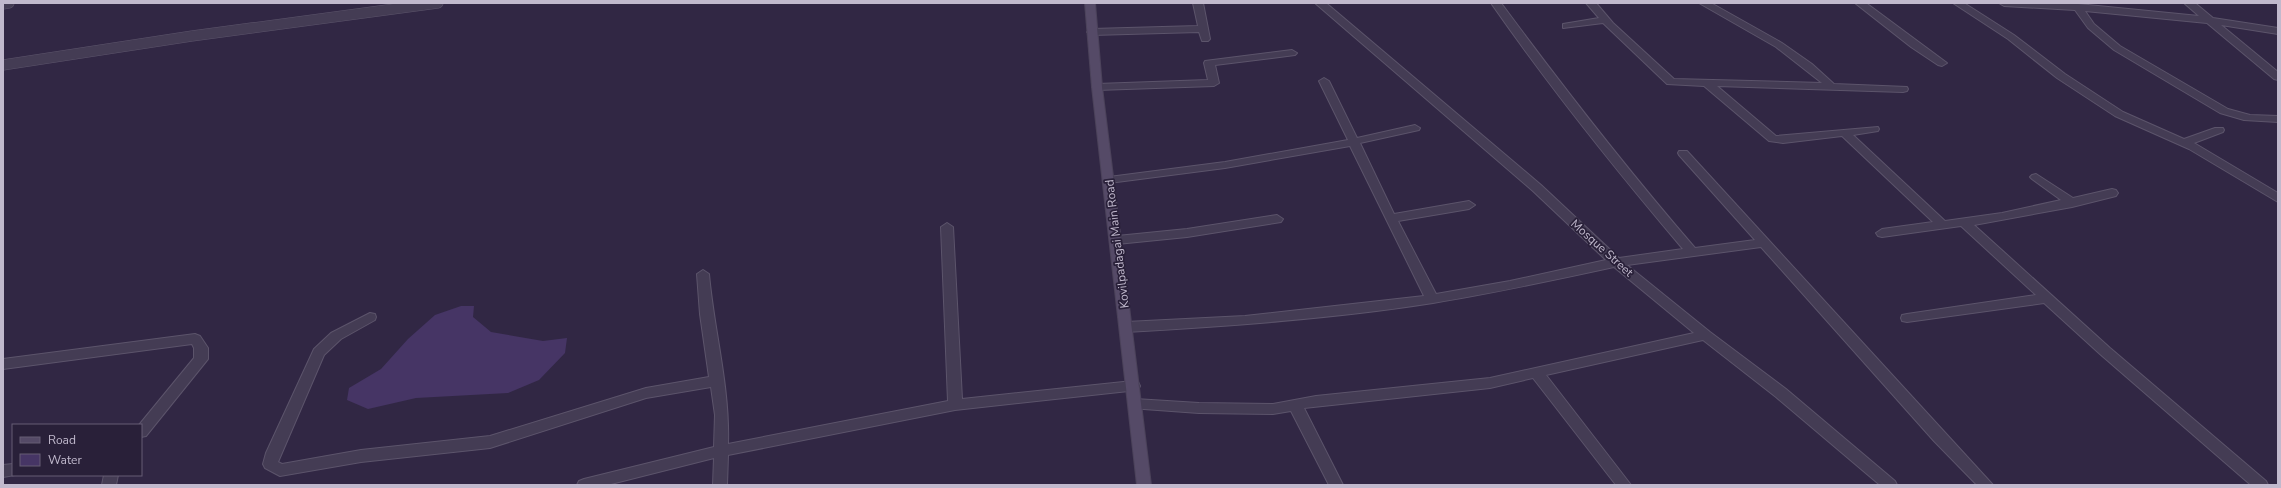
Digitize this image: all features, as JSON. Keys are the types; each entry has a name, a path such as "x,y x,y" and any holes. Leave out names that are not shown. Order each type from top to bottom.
{"main road":[{"name":"Kovilpadagai Main Road","path":"1090,3 1097,87 1110,180 1144,485"}],"street":[{"path":"1092,32 1204,34 1198,3"},
{"name":"Mosque Street","path":"1320,3 1537,188 1616,262 1705,335 1781,393 1888,485"},
{"path":"1496,3 1564,96 1623,171 1692,252"},
{"path":"1591,3 1606,20 1666,79 1678,83 1903,89"},
{"path":"1704,3 1779,45 1808,66 1833,88"},
{"path":"1860,3 1914,45 1942,63"},
{"path":"1958,3 2011,37 2061,76 2119,114 2184,143 2278,198"},
{"path":"2004,3 2158,14 2278,31"},
{"path":"2146,3 2158,14"},
{"path":"2189,3 2278,77"},
{"path":"2078,8 2091,26 2117,48 2224,111 2237,117 2254,120 2278,119"},
{"path":"1566,26 1606,20"},
{"path":"1097,87 1214,83 1209,63 1292,53"},
{"path":"1324,81 1392,218 1403,246 1432,299"},
{"path":"1708,84 1773,139 1783,140 1874,130"},
{"path":"1110,180 1220,168 1355,142 1415,128"},
{"path":"2184,143 2219,130"},
{"path":"1845,133 1943,225"},
{"path":"1683,153 1939,437 1986,485"},
{"path":"2036,177 2072,203"},
{"path":"1882,233 2002,217 2072,203 2112,193"},
{"path":"1392,218 1469,205"},
{"path":"1117,240 1187,233 1277,219"},
{"path":"1964,222 2104,351 2261,485"},
{"path":"947,227 955,405"},
{"path":"1126,327 1245,321 1432,299 1510,285 1616,262 1764,243"},
{"path":"703,274 706,314 722,415 720,485"},
{"path":"1908,318 2047,298"},
{"path":"370,317 336,336 320,352 273,453 270,464 280,470 361,456 490,442 646,393 716,381"},
{"path":"1135,404 1207,408 1273,409 1295,405 1490,383 1705,335"},
{"path":"3,364 195,339 201,348 201,359 142,431"},
{"path":"1536,372 1624,485"},
{"path":"584,485 722,451 955,405 1133,386"},
{"path":"1295,405 1336,485"}],"lane":[{"path":"3,4 9,3"},
{"path":"3,65 192,36 438,3"}],"water":[{"path":"461,306 474,306 473,317 491,332 543,341 567,338 565,353 539,380 508,393 416,398 368,409 347,400 349,388 381,369 408,339 435,315"}]}
